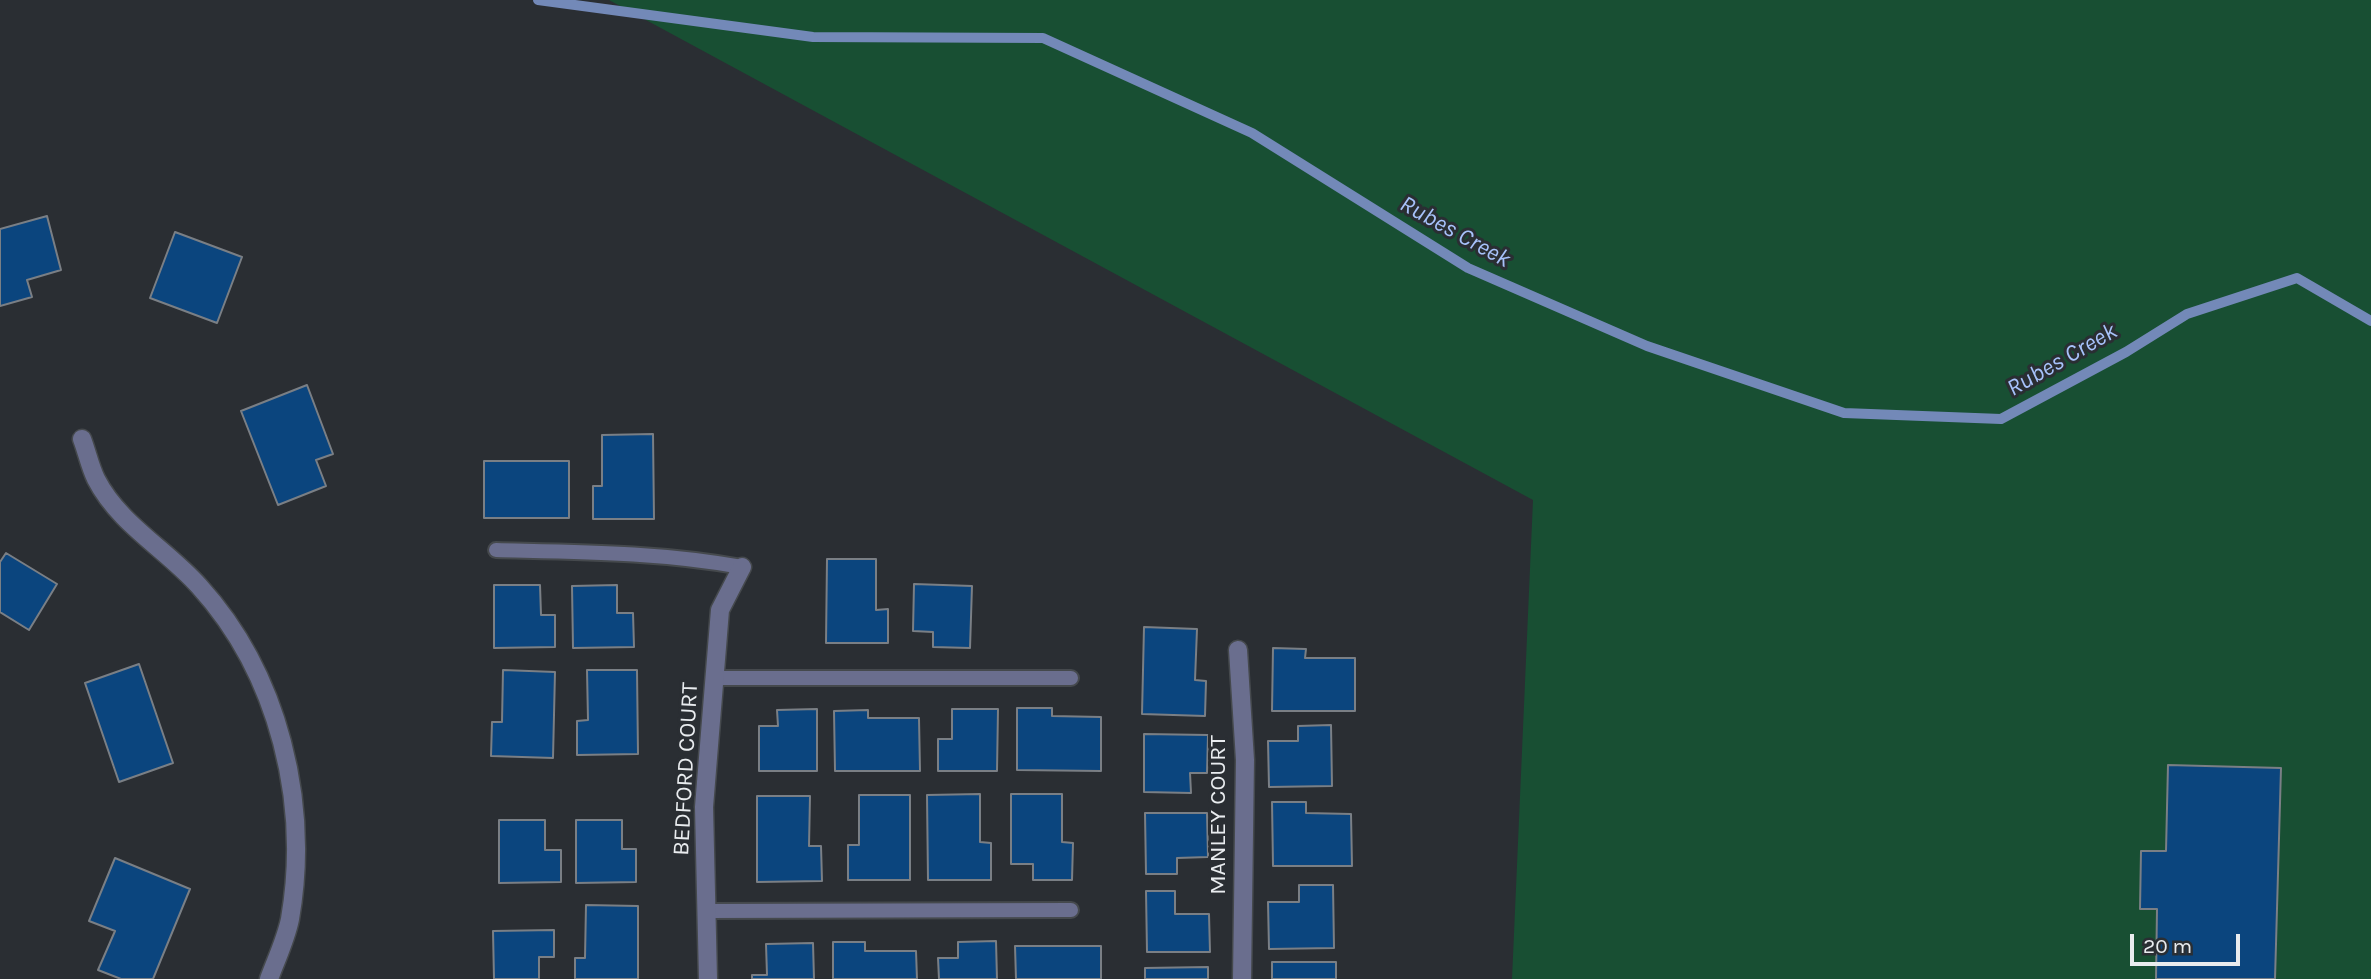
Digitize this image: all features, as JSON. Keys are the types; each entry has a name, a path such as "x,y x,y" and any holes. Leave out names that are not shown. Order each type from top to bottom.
{"street":[{"path":"82,439 96,479 131,525 199,586 243,644 269,703 290,769 296,848 289,920 269,979"},
{"name":"BEDFORD COURT","path":"708,979 704,807 720,611 742,567"},
{"name":"MANLEY COURT","path":"1238,650 1245,760 1242,979"}],"lane":[{"path":"496,551 635,553 694,558 742,567"},
{"path":"715,678 1071,678"},
{"path":"706,911 1071,910"}],"green space":[{"path":"609,0 2371,0 2371,979 1512,979 1533,500"}],"building":[{"path":"47,216 61,270 27,280 32,297 0,306 0,229"},
{"path":"175,232 242,257 217,323 150,298"},
{"path":"307,385 333,454 316,460 326,486 278,505 241,411"},
{"path":"653,434 654,519 593,519 593,486 602,486 602,435"},
{"path":"484,461 569,461 569,518 484,518"},
{"path":"6,553 57,584 29,630 0,612 0,562"},
{"path":"827,559 876,559 876,610 888,609 888,643 826,643"},
{"path":"914,584 972,586 970,648 933,647 933,632 913,631"},
{"path":"494,585 540,585 541,615 555,615 555,647 494,648"},
{"path":"617,585 617,613 633,613 634,647 573,648 572,586"},
{"path":"1144,627 1197,629 1195,680 1206,681 1205,716 1142,714"},
{"path":"1273,648 1306,649 1305,658 1355,658 1355,711 1272,711"},
{"path":"139,664 173,763 119,782 85,683"},
{"path":"503,670 555,672 553,758 491,756 492,722 502,722"},
{"path":"587,670 637,670 638,754 577,755 577,721 588,720"},
{"path":"1017,708 1052,708 1052,716 1101,717 1101,771 1017,770"},
{"path":"817,709 817,771 759,771 759,726 778,726 777,710"},
{"path":"952,709 998,709 997,771 938,771 938,739 952,739"},
{"path":"868,710 868,718 919,718 920,771 835,771 834,711"},
{"path":"1331,725 1332,786 1269,787 1268,741 1298,741 1298,726"},
{"path":"1144,734 1208,735 1207,773 1190,773 1191,793 1144,792"},
{"path":"2168,765 2281,768 2275,979 2156,979 2157,909 2140,909 2141,851 2166,851"},
{"path":"980,794 980,842 991,843 991,880 928,880 927,795"},
{"path":"1011,794 1062,794 1062,842 1073,843 1072,880 1033,880 1033,864 1011,864"},
{"path":"859,795 910,795 910,880 848,880 848,845 859,845"},
{"path":"757,796 810,796 809,846 821,846 822,881 757,882"},
{"path":"1272,802 1306,802 1306,813 1351,814 1352,866 1273,866"},
{"path":"1145,813 1207,813 1208,857 1177,858 1177,874 1146,874"},
{"path":"499,820 545,820 545,850 561,850 561,882 499,883"},
{"path":"576,820 622,820 622,849 636,849 636,882 576,883"},
{"path":"115,858 190,889 153,979 121,979 98,970 115,931 89,921"},
{"path":"1299,885 1333,885 1334,948 1269,949 1268,902 1299,902"},
{"path":"1146,891 1175,891 1175,914 1209,914 1210,952 1147,952"},
{"path":"586,905 638,906 638,979 575,979 575,958 585,958"},
{"path":"554,930 554,957 539,957 539,979 494,979 493,931"},
{"path":"996,941 997,979 939,979 938,958 958,958 958,942"},
{"path":"833,942 865,942 865,951 916,951 917,979 833,979"},
{"path":"813,943 814,979 752,979 752,975 767,975 766,944"},
{"path":"1015,946 1101,946 1101,979 1016,979"},
{"path":"1272,962 1336,962 1336,979 1272,979"},
{"path":"1208,967 1208,979 1145,979 1145,968"}],"waterway":[{"name":"Rubes Creek","path":"538,0 813,37 1043,38 1252,133 1468,268 1647,346 1844,413 2001,419 2126,352 2187,314 2297,278 2371,321"}]}
